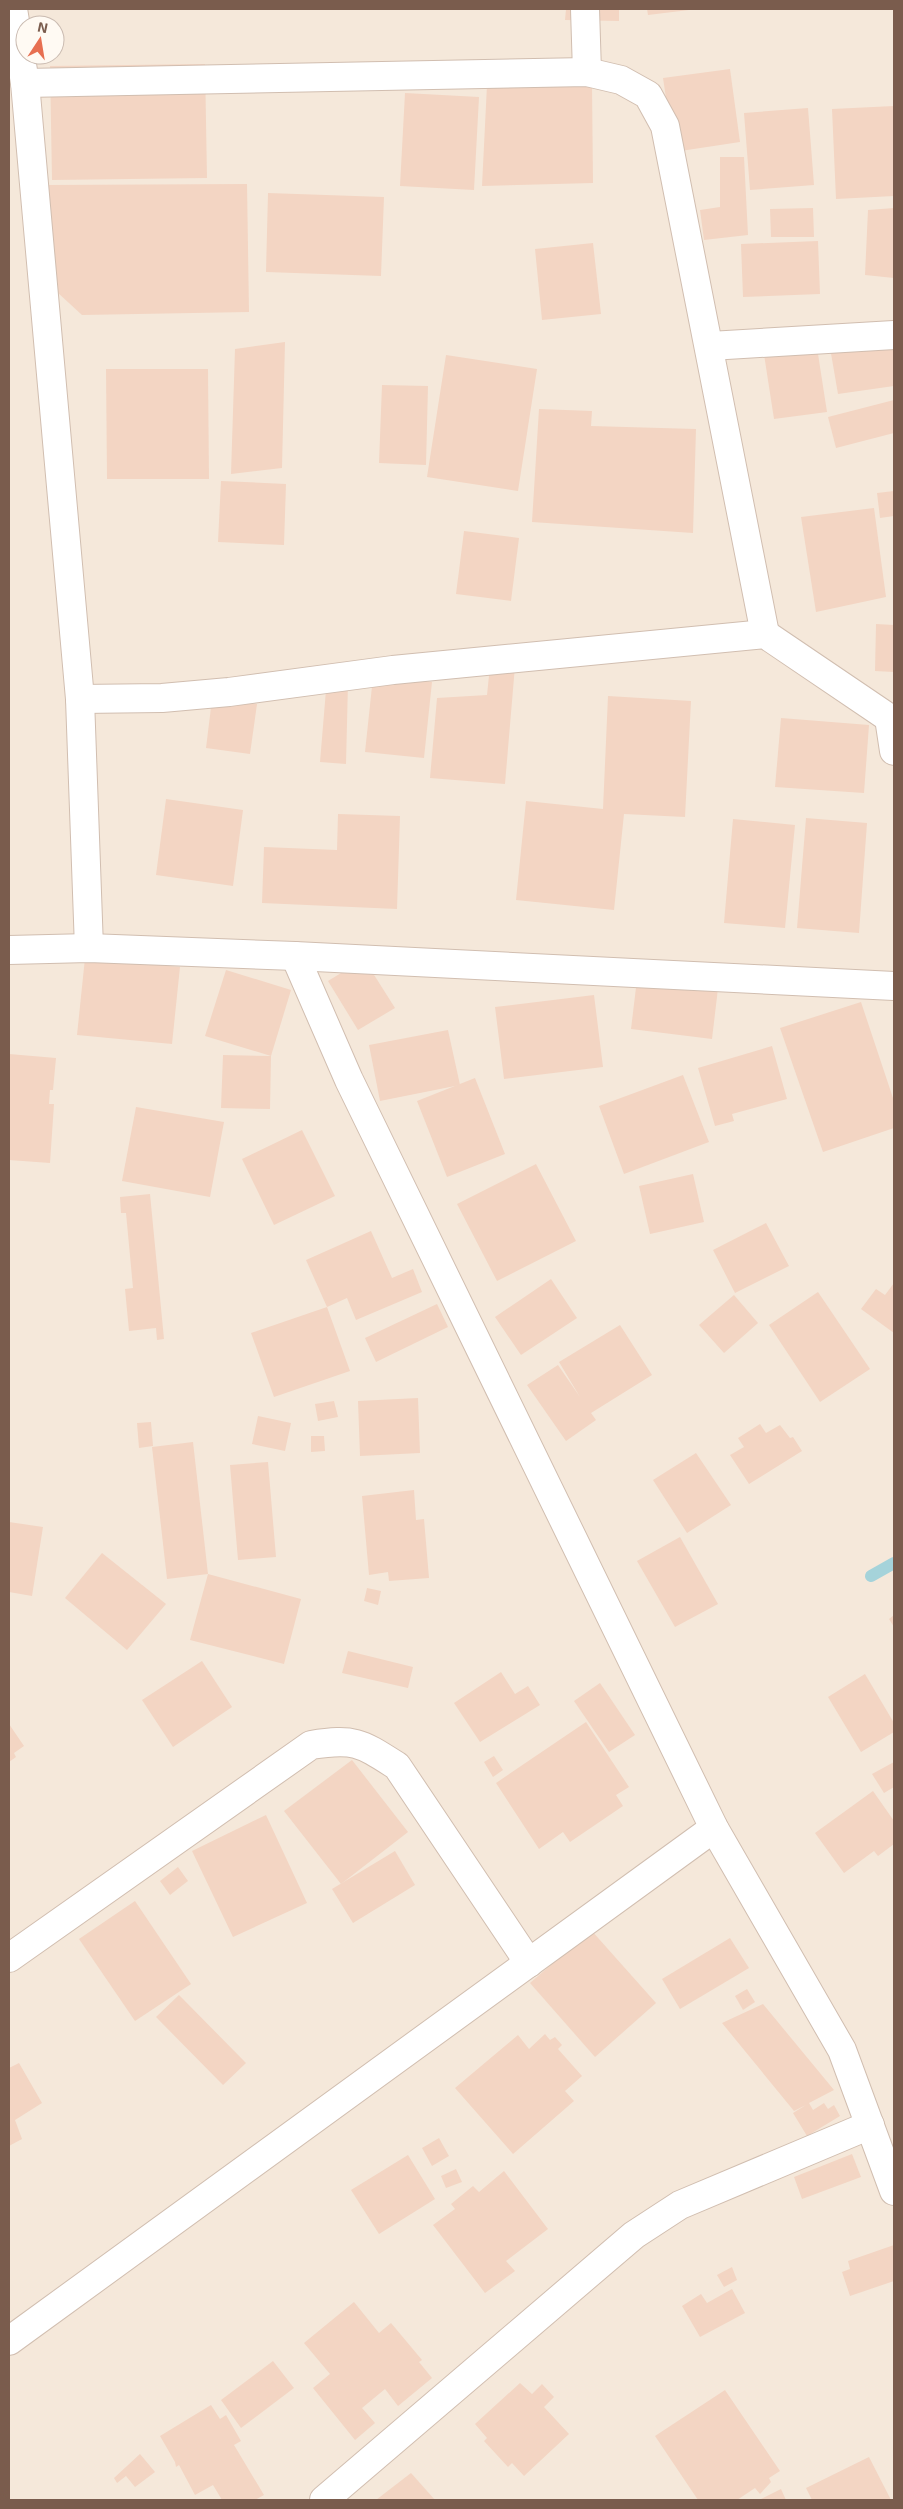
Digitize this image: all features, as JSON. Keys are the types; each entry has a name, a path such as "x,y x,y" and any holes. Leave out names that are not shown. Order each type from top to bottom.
{"street":[{"path":"13,9 25,83 80,699 89,948"},
{"path":"585,9 587,72"},
{"path":"25,83 587,72 622,80 648,95 664,126 710,346 765,634"},
{"path":"710,346 894,336"},
{"path":"80,699 162,698 229,692 393,670 765,634 892,718 894,751"},
{"path":"9,950 89,948 295,956 894,986"},
{"path":"295,956 349,1080 714,1828 842,2050 894,2191"},
{"path":"9,1958 311,1746 339,1740 365,1745 397,1766 529,1962"},
{"path":"9,2340 714,1828"},
{"path":"324,2500 634,2235 680,2205 870,2125"}],"shaded area":[{"path":"9,9 894,9 894,2500 9,2500"}],"building":[{"path":"566,9 619,9 619,21 565,20"},
{"path":"647,9 689,9 689,10 648,15"},
{"path":"205,64 207,178 52,180 50,66"},
{"path":"730,69 740,142 674,152 663,78"},
{"path":"592,84 593,183 482,186 487,85"},
{"path":"405,93 479,97 474,190 400,186"},
{"path":"894,106 894,196 836,199 832,109"},
{"path":"808,108 814,185 750,190 744,113"},
{"path":"720,157 744,157 748,235 704,240 700,210 720,207"},
{"path":"247,184 249,312 82,315 44,280 47,185"},
{"path":"268,193 384,197 381,276 266,272"},
{"path":"813,208 814,237 771,237 770,209"},
{"path":"894,208 894,278 865,275 868,210"},
{"path":"818,241 820,294 743,297 741,244"},
{"path":"593,243 601,314 542,320 535,249"},
{"path":"894,327 894,386 838,394 828,336"},
{"path":"816,341 827,412 774,419 763,348"},
{"path":"285,342 282,468 231,474 235,349"},
{"path":"446,355 537,369 518,491 427,477"},
{"path":"106,369 208,369 209,479 107,479"},
{"path":"382,385 428,386 426,465 379,463"},
{"path":"894,400 894,433 836,448 828,417"},
{"path":"539,409 592,411 591,426 696,429 693,533 532,522"},
{"path":"221,481 286,484 284,545 218,542"},
{"path":"894,491 894,516 880,518 877,493"},
{"path":"874,508 886,597 816,612 801,517"},
{"path":"464,531 519,538 511,601 456,594"},
{"path":"876,624 894,625 894,672 875,671"},
{"path":"490,666 515,666 505,784 430,778 437,698 487,695"},
{"path":"373,677 432,682 424,758 365,752"},
{"path":"327,678 348,683 346,764 320,762"},
{"path":"608,696 691,701 685,817 624,814 614,910 516,900 526,801 603,809"},
{"path":"212,699 257,704 250,754 206,748"},
{"path":"781,718 869,725 864,793 775,787"},
{"path":"166,799 243,810 233,886 156,875"},
{"path":"338,814 400,816 397,909 262,903 264,847 337,850"},
{"path":"806,818 867,823 859,933 797,928"},
{"path":"733,819 795,825 785,928 724,923"},
{"path":"85,958 180,967 172,1044 77,1035"},
{"path":"364,959 395,1008 358,1030 328,981"},
{"path":"226,970 291,990 271,1056 205,1036"},
{"path":"638,971 719,980 712,1039 631,1029"},
{"path":"594,995 603,1067 504,1079 495,1007"},
{"path":"861,1002 894,1101 894,1128 823,1152 780,1028"},
{"path":"448,1030 460,1085 380,1101 369,1045"},
{"path":"772,1046 787,1099 732,1114 734,1121 715,1126 698,1068"},
{"path":"9,1054 56,1058 53,1090 50,1090 49,1104 54,1104 50,1163 9,1160"},
{"path":"223,1055 271,1056 270,1109 221,1108"},
{"path":"683,1075 709,1142 624,1174 599,1106"},
{"path":"475,1078 505,1154 447,1177 417,1101"},
{"path":"136,1107 224,1122 210,1197 122,1181"},
{"path":"302,1130 335,1196 274,1225 242,1159"},
{"path":"536,1164 576,1241 497,1281 457,1204"},
{"path":"693,1174 704,1222 650,1234 639,1186"},
{"path":"150,1194 164,1339 157,1340 156,1328 129,1331 125,1289 133,1288 126,1213 121,1213 120,1197"},
{"path":"766,1223 789,1266 735,1293 713,1250"},
{"path":"371,1231 392,1278 413,1269 422,1292 356,1320 347,1298 327,1307 306,1260"},
{"path":"551,1279 577,1318 521,1355 495,1317"},
{"path":"894,1283 894,1333 861,1309 876,1289 885,1295"},
{"path":"818,1292 870,1369 820,1402 769,1325"},
{"path":"734,1295 758,1323 724,1353 699,1325"},
{"path":"437,1304 448,1327 376,1362 365,1338"},
{"path":"327,1307 350,1371 274,1397 251,1333"},
{"path":"620,1325 652,1375 591,1413 596,1420 566,1441 527,1385 558,1365 580,1397 559,1362"},
{"path":"418,1398 420,1453 360,1456 358,1401"},
{"path":"334,1401 338,1417 318,1421 315,1404"},
{"path":"258,1416 291,1423 285,1451 252,1444"},
{"path":"151,1422 153,1446 139,1448 137,1423"},
{"path":"760,1424 766,1433 780,1425 790,1438 793,1437 802,1451 749,1484 730,1455 744,1447 738,1438"},
{"path":"311,1436 324,1436 325,1451 311,1452"},
{"path":"193,1442 208,1574 167,1579 152,1447"},
{"path":"696,1453 731,1505 687,1533 653,1480"},
{"path":"268,1462 276,1557 238,1560 230,1465"},
{"path":"414,1490 416,1520 424,1519 429,1578 389,1581 388,1572 369,1575 362,1496"},
{"path":"9,1522 43,1527 32,1596 9,1592"},
{"path":"680,1537 718,1604 675,1627 637,1561"},
{"path":"102,1553 166,1604 127,1650 65,1598"},
{"path":"208,1574 301,1599 284,1664 190,1640"},
{"path":"367,1588 381,1591 378,1605 364,1601"},
{"path":"894,1615 894,1627 889,1619"},
{"path":"348,1651 413,1667 408,1688 342,1673"},
{"path":"202,1661 232,1707 173,1747 142,1700"},
{"path":"501,1672 515,1694 528,1686 540,1705 480,1742 454,1703"},
{"path":"865,1674 894,1723 894,1732 861,1752 828,1697"},
{"path":"600,1683 635,1735 609,1752 574,1701"},
{"path":"586,1722 629,1787 616,1795 623,1806 570,1842 563,1832 539,1849 496,1783"},
{"path":"9,1724 24,1746 14,1753 16,1757 9,1762"},
{"path":"494,1756 503,1770 493,1777 484,1762"},
{"path":"352,1760 408,1832 341,1884 284,1811"},
{"path":"894,1762 894,1787 884,1793 872,1774"},
{"path":"873,1791 894,1821 894,1844 878,1856 874,1851 844,1873 815,1833"},
{"path":"266,1815 307,1903 233,1937 192,1851"},
{"path":"395,1851 415,1885 353,1923 332,1889"},
{"path":"178,1867 188,1881 170,1895 160,1881"},
{"path":"135,1901 191,1984 135,2021 79,1939"},
{"path":"591,1930 656,2003 595,2057 530,1983"},
{"path":"730,1938 749,1968 680,2009 662,1979"},
{"path":"747,1989 755,2002 743,2010 735,1996"},
{"path":"179,1995 246,2063 223,2085 156,2017"},
{"path":"763,2004 834,2090 809,2103 813,2110 824,2103 828,2109 834,2105 840,2116 807,2136 793,2113 806,2105 794,2111 722,2023"},
{"path":"545,2034 550,2040 555,2037 562,2045 558,2049 582,2076 565,2091 574,2101 513,2154 455,2088 518,2035 529,2049"},
{"path":"19,2063 42,2103 15,2120 22,2139 9,2146 9,2068"},
{"path":"439,2138 449,2156 432,2166 422,2148"},
{"path":"852,2154 861,2177 802,2199 794,2177"},
{"path":"408,2155 435,2199 379,2234 351,2190"},
{"path":"456,2169 462,2182 446,2188 441,2176"},
{"path":"504,2171 548,2229 506,2261 515,2271 485,2293 433,2225 455,2209 451,2204 473,2186 479,2192"},
{"path":"894,2245 894,2281 850,2296 842,2272 850,2269 848,2261"},
{"path":"732,2267 737,2280 724,2287 717,2275"},
{"path":"732,2289 745,2313 700,2337 682,2306 701,2294 707,2303"},
{"path":"354,2302 379,2333 391,2323 422,2360 419,2362 432,2378 398,2406 385,2389 362,2408 375,2423 355,2440 313,2388 330,2374 304,2343"},
{"path":"273,2361 294,2388 241,2428 221,2400"},
{"path":"520,2383 532,2394 542,2384 554,2397 544,2407 569,2434 524,2476 512,2463 508,2467 484,2441 487,2438 475,2424"},
{"path":"725,2390 780,2471 769,2478 771,2482 760,2494 755,2488 737,2500 698,2500 655,2436"},
{"path":"211,2405 220,2419 226,2415 241,2441 234,2445 264,2495 255,2500 222,2500 213,2485 195,2495 179,2465 176,2467 160,2436"},
{"path":"140,2454 155,2472 135,2487 126,2476 117,2483 114,2478"},
{"path":"869,2457 891,2500 812,2500 806,2488"},
{"path":"411,2473 435,2500 376,2500"},
{"path":"781,2489 786,2500 759,2500"}],"waterway":[{"path":"871,1576 894,1563"}]}
